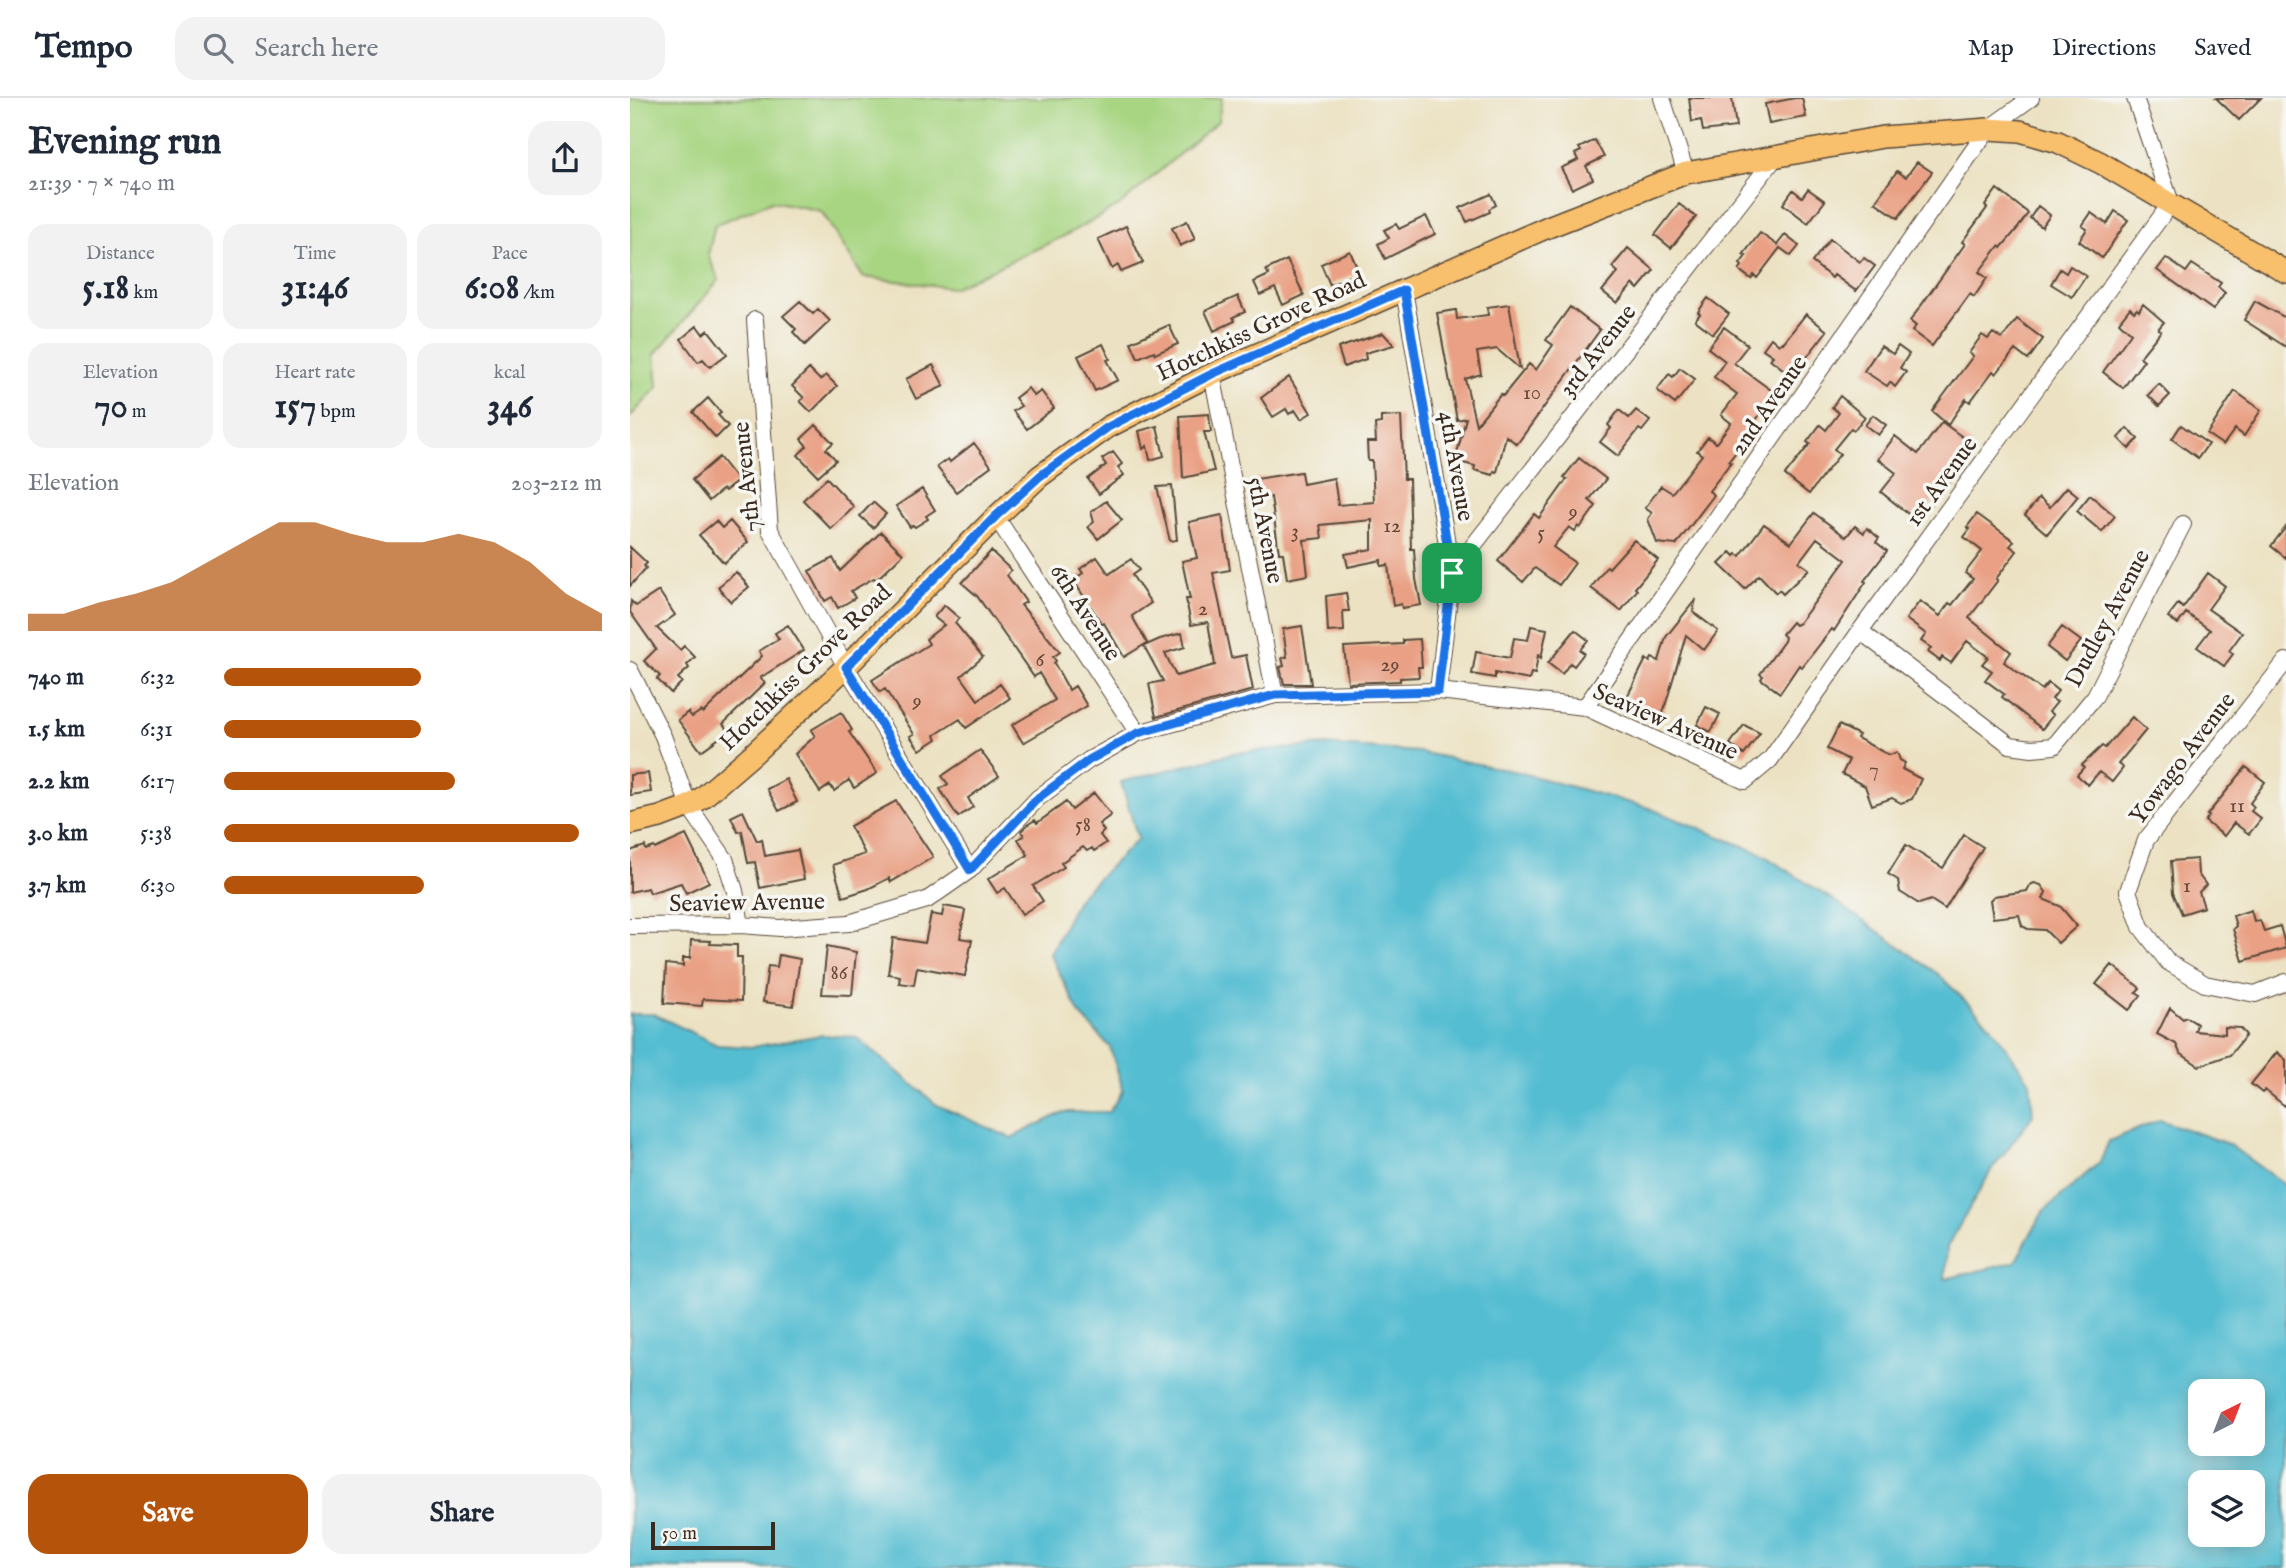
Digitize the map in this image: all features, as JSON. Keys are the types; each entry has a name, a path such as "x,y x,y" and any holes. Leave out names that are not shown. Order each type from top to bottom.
{"main road":[{"name":"Hotchkiss Grove Road","path":"630,824 660,817 702,798 846,667 996,516 1040,476 1108,427 1212,374 1560,222 1686,173 1778,154 1883,137 1988,129 2020,131 2058,142 2101,163 2286,272"}],"street":[{"path":"1662,98 1686,173"},
{"path":"1988,129 2031,98"},
{"path":"2135,98 2171,203"},
{"name":"2nd Avenue","path":"1585,707 1988,129"},
{"name":"3rd Avenue","path":"1452,573 1778,154"},
{"name":"1st Avenue","path":"1745,782 1770,760 1860,631 2171,203"},
{"name":"4th Avenue","path":"1404,290 1452,573 1438,691"},
{"name":"7th Avenue","path":"755,320 770,530 846,667 970,870"},
{"name":"5th Avenue","path":"1212,374 1275,695"},
{"name":"6th Avenue","path":"996,516 1138,733"},
{"name":"Dudley Avenue","path":"1860,631 2010,744 2032,748 2053,746 2095,696 2183,524"},
{"name":"Yowago Avenue","path":"2286,661 2146,840 2128,891 2141,927 2168,962 2205,984 2255,994 2286,982"},
{"path":"630,670 663,736 689,806 725,859 735,891 741,925"},
{"name":"Seaview Avenue","path":"630,926 741,925 780,928 849,923 927,900 970,870 1038,798 1089,760 1138,733 1275,695 1438,691 1585,707 1745,782"}],"green space":[{"path":"630,98 1222,98 1218,121 1119,206 1064,236 953,288 863,277 821,211 772,201 715,225 708,255 719,280 655,354 658,387 630,417"}],"water":[{"path":"1325,745 1418,752 1518,772 1649,808 1760,853 1841,905 1938,974 1991,1026 2030,1082 2033,1115 1991,1171 1947,1247 1945,1279 2015,1262 2043,1212 2100,1162 2109,1141 2160,1120 2228,1144 2286,1186 2286,1568 630,1568 630,1014 654,1014 717,1045 752,1047 821,1035 856,1037 937,1105 1011,1138 1064,1112 1109,1112 1123,1090 1110,1047 1079,1013 1050,954 1078,898 1138,839 1121,782 1234,753"}],"building":[{"path":"1689,98 1732,98 1736,127 1703,131 1701,120 1692,122"},
{"path":"1802,98 1806,117 1769,124 1765,104"},
{"path":"2216,98 2261,98 2239,120"},
{"path":"1595,140 1604,157 1586,166 1593,179 1572,189 1561,168 1578,160 1575,154 1581,151 1579,148"},
{"path":"1917,162 1932,172 1898,218 1875,202 1897,171 1906,177"},
{"path":"1808,189 1825,201 1808,223 1783,204 1793,190 1802,197"},
{"path":"1997,189 2028,213 1979,272 1987,278 1974,297 1970,294 1932,346 1912,331 1916,326 1910,321 1965,244 1962,242 1987,208 1985,206"},
{"path":"1491,194 1496,205 1489,209 1490,212 1467,222 1460,208"},
{"path":"1679,204 1696,217 1671,248 1655,235"},
{"path":"2038,206 2050,215 2042,227 2030,218"},
{"path":"2115,211 2128,220 2102,258 2079,241 2087,229 2082,226 2091,213 2107,224"},
{"path":"1426,216 1435,234 1385,259 1378,244 1389,238 1384,230 1396,224 1399,229"},
{"path":"1187,221 1195,239 1180,246 1172,228"},
{"path":"1126,226 1143,263 1121,272 1118,265 1112,269 1098,239"},
{"path":"1760,233 1777,245 1785,235 1799,246 1791,256 1780,248 1757,278 1754,275 1751,279 1739,270 1742,266 1740,264 1746,256 1743,255"},
{"path":"1830,239 1860,262 1864,258 1875,266 1856,291 1834,275 1832,278 1812,262"},
{"path":"1628,248 1654,270 1638,289 1633,284 1617,303 1602,291 1618,272 1612,267"},
{"path":"1350,251 1359,272 1330,285 1321,264"},
{"path":"2166,258 2186,272 2192,264 2221,283 2218,287 2225,293 2213,310 2157,270"},
{"path":"1287,260 1304,295 1283,305 1275,288 1260,295 1254,282 1269,275 1266,270"},
{"path":"2070,266 2086,276 2072,297 2051,284 2060,269 2066,273"},
{"path":"1238,296 1245,312 1233,317 1235,321 1214,331 1205,311"},
{"path":"1708,298 1729,314 1713,334 1695,320"},
{"path":"800,301 813,314 818,309 830,321 805,345 793,332 796,329 783,316"},
{"path":"2255,301 2286,318 2286,347 2244,320"},
{"path":"1509,304 1520,369 1497,349 1477,352 1481,374 1465,379 1476,425 1529,364 1536,370 1553,345 1546,340 1570,307 1600,330 1517,444 1506,436 1497,472 1494,471 1493,475 1474,470 1475,466 1455,461 1466,418 1457,420 1437,313 1456,310 1457,319 1488,315 1487,307"},
{"path":"2143,304 2164,322 2158,329 2161,331 2140,357 2144,360 2123,388 2103,372 2131,333 2119,322 2130,308 2134,312 2137,309 2139,311"},
{"path":"1806,314 1827,331 1792,376 1770,359 1773,356 1763,349 1771,338 1779,345 1783,343"},
{"path":"2017,319 2043,339 2028,360 2015,350 1996,374 1993,371 1970,402 1966,399 1948,425 1932,411 1973,356 1969,353 1982,335 1988,339 1993,333 2002,339"},
{"path":"1169,325 1178,344 1138,358 1131,342"},
{"path":"697,326 703,334 708,330 727,354 710,367 703,359 698,362 681,339"},
{"path":"1724,327 1748,345 1734,363 1775,393 1754,423 1757,425 1709,491 1714,495 1676,545 1657,543 1648,519 1652,513 1645,508 1661,486 1672,493 1702,455 1697,451 1708,437 1716,443 1731,423 1721,415 1737,394 1714,377 1725,361 1708,348"},
{"path":"1383,333 1394,345 1365,353 1366,359 1344,367 1338,348"},
{"path":"1103,344 1110,359 1107,360 1118,380 1095,391 1078,356"},
{"path":"1881,346 1893,354 1898,346 1909,354 1900,368 1906,372 1895,387 1890,382 1887,386 1864,371"},
{"path":"933,365 944,386 916,399 906,379"},
{"path":"1680,368 1695,379 1675,404 1657,390 1669,374 1673,377"},
{"path":"809,369 820,380 826,375 837,386 811,412 800,401 804,398 792,386"},
{"path":"1289,377 1311,413 1301,419 1295,410 1289,414 1286,409 1273,417 1261,398"},
{"path":"2159,384 2170,395 2159,406 2148,395"},
{"path":"1028,388 1034,396 1041,391 1054,408 1027,429 1013,411 1021,406 1015,398"},
{"path":"2235,391 2261,410 2244,436 2235,429 2223,445 2207,434"},
{"path":"1840,396 1865,417 1854,430 1851,428 1834,449 1840,454 1809,494 1785,475 1810,444 1807,442 1820,425 1826,430 1839,413 1832,407"},
{"path":"708,398 728,426 716,438 693,412"},
{"path":"1619,410 1629,418 1636,410 1650,421 1642,431 1639,429 1618,456 1600,442 1611,428 1608,425"},
{"path":"1209,414 1211,432 1204,432 1214,471 1183,478 1180,416"},
{"path":"1873,415 1886,425 1878,435 1865,425"},
{"path":"1401,416 1404,479 1409,479 1411,549 1414,549 1421,605 1402,608 1401,604 1393,606 1388,565 1381,566 1381,560 1348,567 1345,554 1372,549 1372,520 1320,525 1322,538 1304,540 1308,575 1287,579 1283,553 1279,553 1271,497 1259,498 1256,479 1301,472 1303,484 1334,478 1338,505 1374,502 1372,461 1368,461 1367,442 1376,442 1375,424 1381,423 1381,417"},
{"path":"1942,422 1972,444 1946,479 1950,482 1917,521 1881,492 1896,473 1878,459 1895,436 1918,454"},
{"path":"816,425 833,443 826,449 836,460 818,476 798,455 807,446 801,439"},
{"path":"2181,425 2208,444 2198,458 2172,439"},
{"path":"1157,426 1164,456 1150,460 1147,446 1143,449 1139,431"},
{"path":"2127,428 2138,439 2129,449 2118,438"},
{"path":"974,443 991,466 956,492 937,467 948,459 950,462"},
{"path":"1113,452 1122,464 1118,467 1124,475 1099,494 1088,479 1106,465 1102,459"},
{"path":"719,457 738,481 709,501 692,480"},
{"path":"1579,458 1606,479 1589,500 1596,506 1580,528 1578,526 1575,531 1569,527 1553,547 1575,563 1559,585 1535,568 1523,582 1498,561 1534,514 1539,518"},
{"path":"827,478 854,507 831,529 803,500"},
{"path":"1172,486 1177,540 1170,541 1157,487"},
{"path":"2067,487 2078,496 2047,534 2025,515 2039,498 2050,507"},
{"path":"922,489 935,510 926,516 928,519 910,527 896,506"},
{"path":"2090,495 2115,516 2102,532 2077,511"},
{"path":"1106,501 1122,520 1098,539 1088,527 1094,522 1091,512"},
{"path":"873,502 886,514 873,528 860,516"},
{"path":"1814,513 1846,537 1855,526 1864,533 1867,528 1879,538 1876,542 1887,551 1864,581 1866,582 1834,631 1832,629 1802,667 1799,665 1780,693 1761,679 1763,676 1760,674 1784,641 1782,634 1792,622 1795,625 1799,623 1846,560 1817,538 1799,562 1809,569 1783,594 1779,590 1776,593 1759,575 1745,589 1719,564 1731,552 1740,556 1764,524 1791,543"},
{"path":"1977,514 2014,541 2010,546 2017,551 1969,618 2011,652 2004,662 2042,690 2048,683 2058,691 2052,699 2057,702 2049,712 2053,715 2042,729 1985,680 1992,671 1982,664 1988,657 1967,641 1951,663 1942,657 1940,661 1928,652 1931,648 1921,641 1926,634 1906,619 1920,601 1940,616 1973,579 1965,573 1982,551 1964,537 1970,529 1967,527"},
{"path":"1222,515 1230,570 1213,573 1231,658 1246,655 1253,690 1156,717 1149,684 1163,681 1144,646 1182,633 1185,647 1165,653 1176,676 1215,665 1208,622 1191,625 1186,599 1190,599 1182,561 1197,558 1189,522"},
{"path":"716,521 722,528 730,521 748,542 724,563 699,535"},
{"path":"2286,527 2286,558 2271,546"},
{"path":"881,532 903,554 876,580 874,578 851,591 855,598 838,608 832,597 825,601 809,571 833,558 840,571"},
{"path":"1634,540 1658,560 1635,588 1637,590 1621,611 1591,588 1607,566 1609,568"},
{"path":"630,547 647,563 644,566 646,568 630,586"},
{"path":"991,551 1011,570 1007,575 1026,602 1021,605 1060,652 1053,657 1056,661 1054,663 1069,690 1075,686 1087,706 1023,743 1012,725 1055,700 1039,673 1034,677 977,596 962,583"},
{"path":"1097,557 1109,574 1131,559 1139,570 1132,575 1151,603 1132,616 1147,643 1124,657 1104,623 1102,624 1073,580 1083,573 1080,569"},
{"path":"736,572 749,587 731,602 718,587"},
{"path":"2208,573 2225,586 2208,609 2242,633 2229,651 2233,654 2224,666 2197,647 2210,630 2186,613 2178,624 2168,617 2178,604 2183,608"},
{"path":"659,591 675,615 657,628 680,650 684,646 695,657 687,665 689,668 678,678 682,682 671,693 657,679 660,676 644,661 656,649 630,612 631,601 636,606"},
{"path":"1346,593 1349,611 1343,611 1344,631 1328,632 1326,596"},
{"path":"1696,599 1693,612 1718,631 1704,650 1686,635 1661,720 1627,697 1646,659 1650,662 1652,658 1659,661 1666,637"},
{"path":"944,605 959,618 955,623 983,657 961,676 978,700 1000,684 1010,698 966,728 960,719 935,735 937,739 920,750 910,736 914,734 885,689 880,692 872,680 929,644 926,639 944,625 934,617"},
{"path":"788,625 804,650 760,678 765,683 723,724 729,731 701,751 678,720 688,712 692,717 701,711 703,713 762,656 759,651 779,639 775,633"},
{"path":"1302,626 1311,684 1284,684 1280,667 1284,666 1282,658 1287,657 1283,629"},
{"path":"1531,626 1547,629 1541,658 1538,655 1535,674 1531,673 1529,680 1495,673 1495,678 1472,674 1476,652 1510,658 1514,638 1528,640"},
{"path":"2062,627 2081,641 2065,661 2047,647"},
{"path":"1575,630 1588,640 1580,650 1584,653 1574,666 1570,663 1562,674 1548,663"},
{"path":"1420,639 1422,667 1418,667 1419,677 1400,678 1400,681 1348,683 1344,647 1403,644 1403,640"},
{"path":"1706,707 1720,714 1711,732 1697,725"},
{"path":"841,712 852,730 849,732 877,773 854,788 849,780 834,791 830,785 820,792 795,754 815,736 811,730"},
{"path":"2132,717 2146,730 2118,764 2123,768 2112,782 2099,772 2088,785 2077,775 2084,767 2082,765 2102,746 2105,748"},
{"path":"1744,725 1760,733 1744,755 1730,744"},
{"path":"1839,725 1883,752 1890,755 1897,752 1900,760 1905,763 1902,769 1921,779 1912,799 1901,803 1892,798 1872,805 1865,786 1842,774 1849,760 1827,749"},
{"path":"980,750 999,776 968,798 973,807 958,817 940,789 948,784 942,776"},
{"path":"2246,767 2265,782 2250,803 2254,807 2251,811 2261,819 2249,834 2234,823 2224,836 2205,821"},
{"path":"648,773 651,792 630,795 630,775"},
{"path":"786,779 797,802 779,811 767,789"},
{"path":"1094,793 1111,815 1099,824 1104,831 1100,835 1106,843 1094,851 1092,848 1087,851 1083,847 1061,863 1064,867 1033,886 1043,901 1022,914 1005,888 997,893 988,879 1028,855 1018,839 1024,836 1021,831 1027,825 1035,820 1037,823 1066,802 1072,810"},
{"path":"896,801 933,857 891,882 889,878 868,889 843,897 833,865 865,854 850,826"},
{"path":"743,811 757,841 762,839 765,856 798,850 804,879 760,888 755,862 748,863 742,831 738,832 731,817"},
{"path":"686,835 709,882 686,893 681,883 650,893 648,888 630,892 630,851 645,846 646,850 655,849"},
{"path":"1964,835 1983,847 1945,909 1931,900 1919,904 1900,892 1898,880 1888,874 1906,845 1943,868"},
{"path":"2197,859 2198,874 2206,885 2199,892 2204,907 2182,914 2173,893 2171,861"},
{"path":"2034,883 2041,885 2046,892 2043,899 2060,906 2077,926 2058,943 2045,930 2022,926 2019,915 1993,918 1990,900 1994,896 2027,891"},
{"path":"944,906 965,910 960,938 972,940 965,976 917,967 914,985 899,983 900,976 888,974 893,938 925,943 931,914 942,916"},
{"path":"2251,910 2254,921 2260,920 2264,931 2280,926 2286,948 2243,961 2233,929 2236,926 2233,916"},
{"path":"691,940 737,945 737,957 742,957 741,1001 703,999 702,1006 664,1003 666,964 683,966 683,958 690,958"},
{"path":"827,946 856,952 852,995 822,994"},
{"path":"779,955 800,959 793,1006 763,1002 768,966 777,967"},
{"path":"2112,965 2140,988 2136,992 2141,995 2129,1010 2096,984"},
{"path":"2170,1008 2183,1019 2186,1017 2197,1024 2195,1031 2225,1034 2225,1027 2240,1028 2246,1035 2230,1055 2199,1066 2180,1053 2176,1044 2157,1034"},
{"path":"2277,1052 2286,1060 2286,1107 2265,1090 2262,1093 2251,1084"}],"route":[{"path":"1404,290 1452,573 1438,691 1275,695 1138,733 1089,760 1038,798 970,870 846,667 996,516 1040,476 1108,427 1212,374 1404,290"}]}
